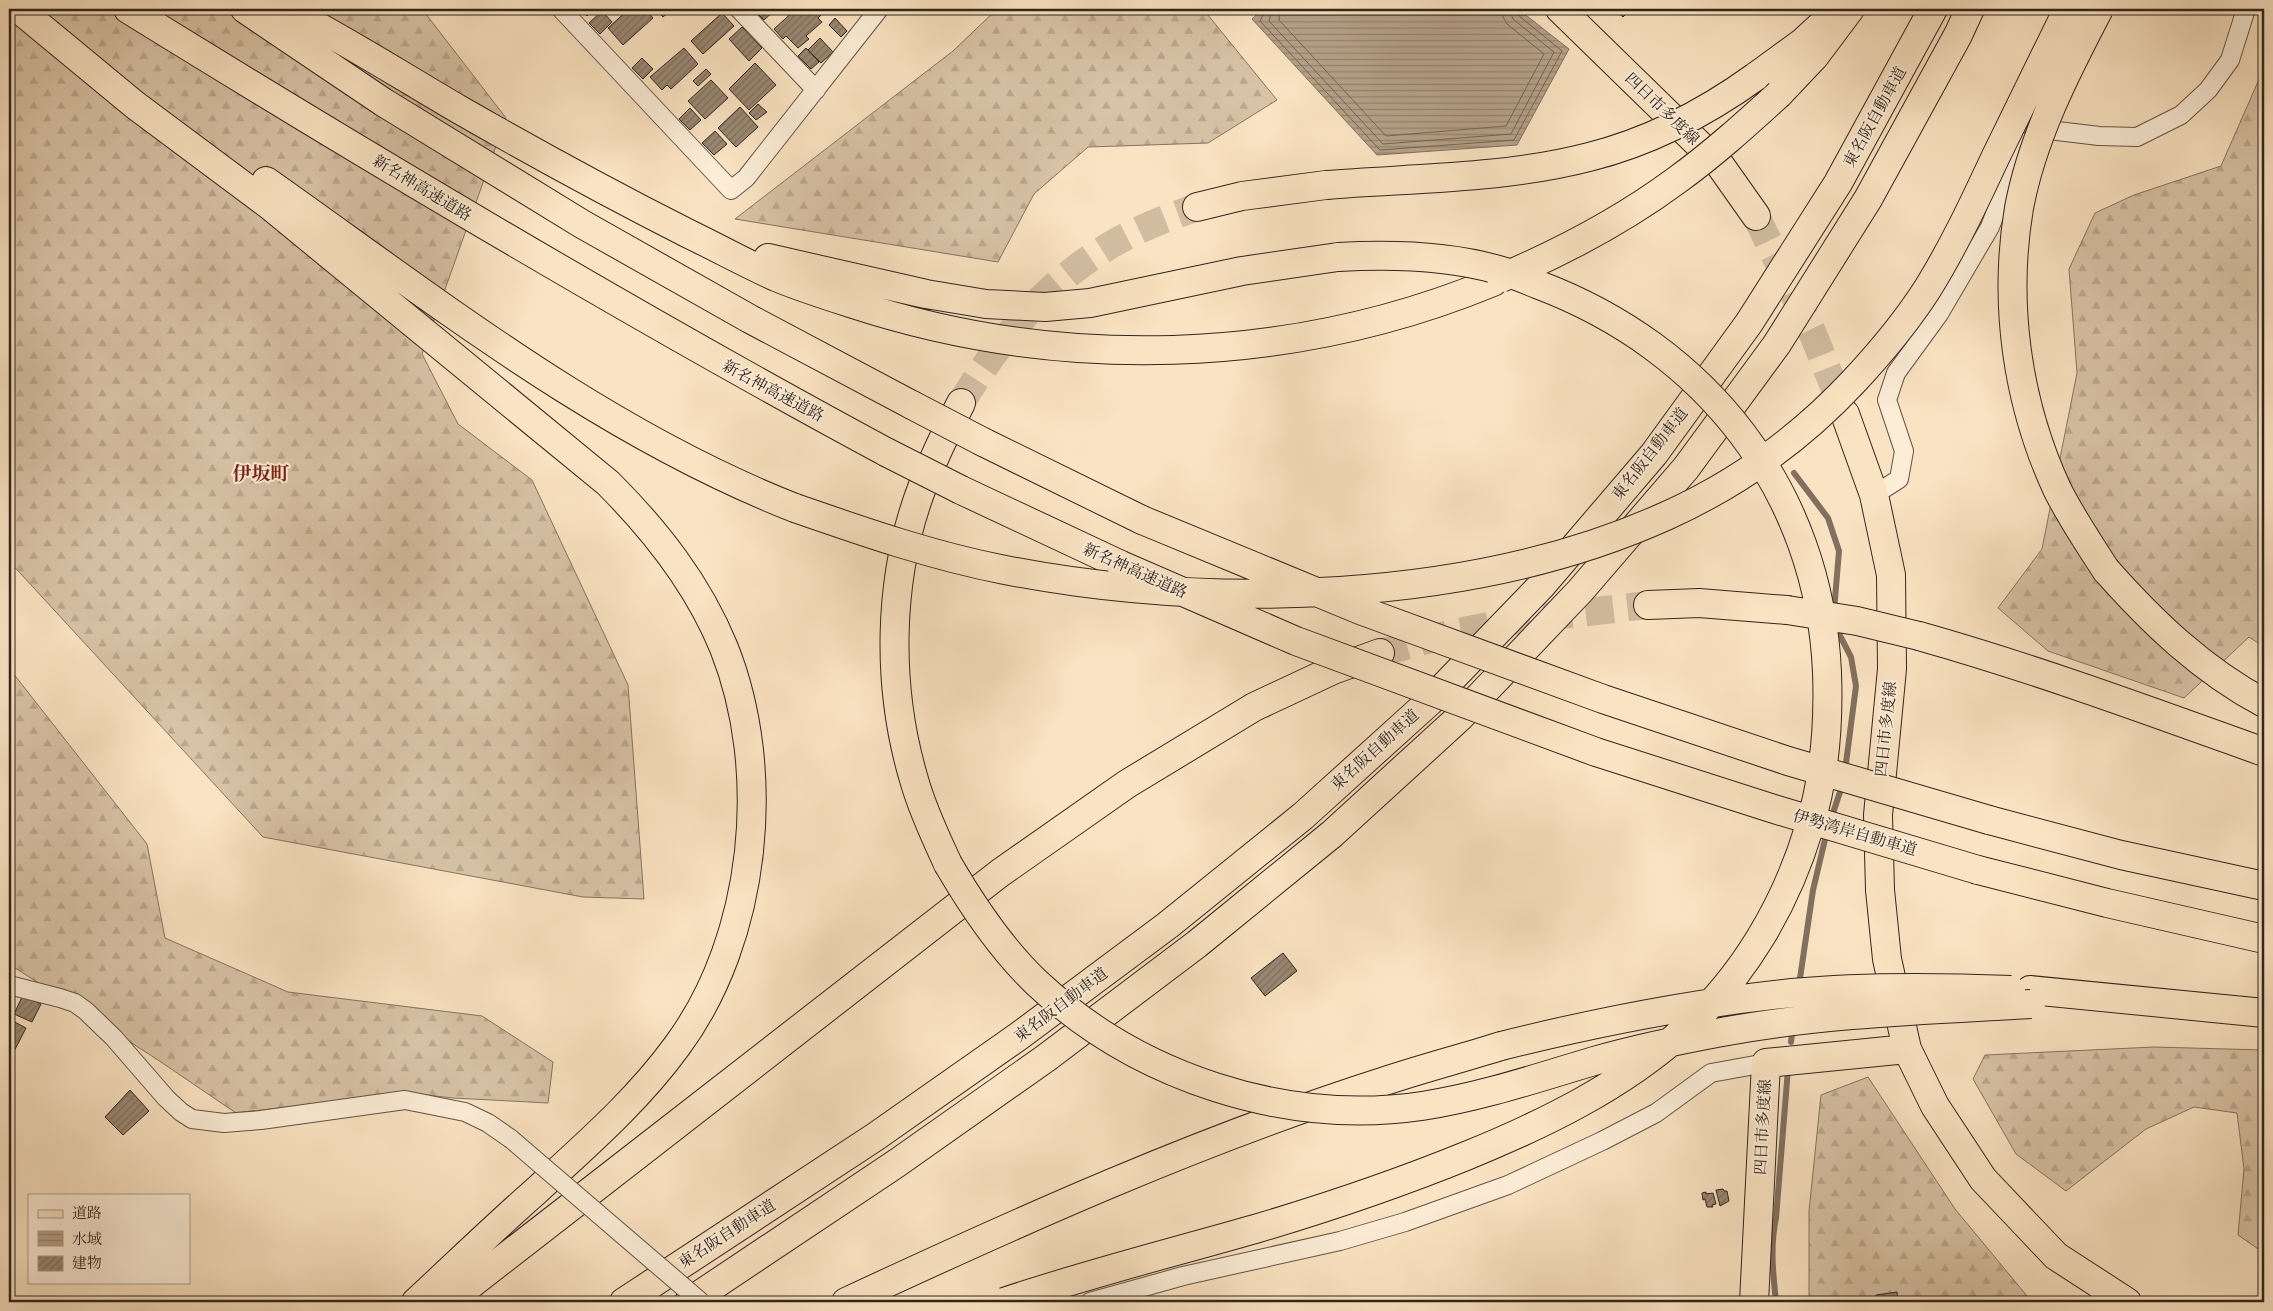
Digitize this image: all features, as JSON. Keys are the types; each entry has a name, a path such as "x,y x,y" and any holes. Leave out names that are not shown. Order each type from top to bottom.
{"main road":[{"path":"19,9 554,382 616,421 693,463 756,493 874,536 1002,569 1132,588 1250,594 1338,590 1466,575 1530,562 1599,542 1666,516 1720,488 1780,447 1816,419 1855,379 1893,336 1926,291 1957,237 2068,9"},
{"path":"19,9 135,105 269,204 608,483 638,513 688,578 724,648 737,688 745,728 749,770 751,819 748,860 741,902 727,951 705,1000 678,1044 643,1088 600,1133 416,1302"},
{"name":"新名神高速道路","path":"128,9 482,225 731,368 886,452 1120,565 1296,641 1454,700"},
{"path":"245,9 383,102 582,224 750,319 912,405 1142,520 1360,610 1603,699 1788,761 1988,820 2122,855 2264,886"},
{"path":"286,9 626,202 777,277 879,313 992,339 1061,348 1116,351 1184,350 1248,345 1304,337 1417,310 1493,282 1543,260 1591,235 1677,180 1779,94 1814,57 1850,9"},
{"name":"四日市多度線","path":"1560,9 1720,165 1756,216"},
{"path":"1197,207 1242,196 1326,185 1485,174 1540,167 1590,157 1638,141 1719,103 1803,42 1839,9"},
{"name":"東名阪自動車道","path":"624,1302 875,1137 1019,1036 1168,925 1302,816 1429,702 1542,585 1654,454 1738,338 1838,183 1933,9"},
{"name":"東名阪自動車道","path":"689,1302 897,1163 1046,1058 1189,950 1332,834 1460,717 1580,591 1686,468 1777,344 1868,199 1958,35 1970,9"},
{"path":"2099,9 2052,104 2032,161 2018,216 2013,254 2013,303 2017,353 2026,403 2040,448 2058,490 2106,570 2138,606 2206,667 2264,703"},
{"path":"674,226 757,255 926,294 986,304 1045,307 1090,303 1242,271 1338,258 1406,256 1450,260 1497,269 1593,307 1634,332 1680,366 1713,398 1741,432 1767,471 1786,505 1804,549 1819,600 1826,652 1828,705 1826,754 1816,805 1800,860 1780,904 1756,945 1728,985 1683,1031 1630,1072 1573,1107 1506,1140 1429,1171 1347,1200 1004,1302"},
{"path":"960,402 922,486 901,571 896,613 894,656 905,744 913,776 931,827 948,864 965,894 1011,956 1038,983 1097,1029 1169,1069 1257,1099 1298,1106 1340,1110 1418,1106 1458,1100 1597,1060 1726,1032 1868,1014 2030,997"},
{"name":"四日市多度線","path":"1845,414 1874,495 1892,575 1892,669 1878,815 1880,890 1887,960 1907,1049 1935,1106 1983,1179 2056,1256 2127,1302"},
{"path":"1648,605 1699,603 1787,610 1857,621 1983,654 2264,752"},
{"path":"448,1302 1000,873 1127,784 1254,707 1333,670 1380,652"},
{"name":"伊勢湾岸自動車道","path":"1454,700 1596,752 1774,809 1978,870 2107,903 2264,939"},
{"path":"846,1302 977,1241 1262,1124 1384,1081 1501,1046 1579,1027 1649,1013 1793,993 1901,988 2107,1002 2180,1004 2264,1013"},
{"name":"四日市多度線","path":"1754,1302 1766,1063 1907,1049"}],"street":[{"path":"561,9 731,190 746,178 879,9"},
{"path":"738,9 816,90"},
{"path":"1874,495 1899,479 1904,452 1888,400 1896,373 1939,314 1990,227 2021,145 2049,130 2099,136 2138,136 2182,115 2208,90 2230,60 2246,9"},
{"path":"9,985 67,1000 86,1010 114,1038 166,1098 180,1112 192,1118 224,1123 261,1120 405,1100 465,1112 488,1123 511,1139 701,1302"},
{"path":"1090,1302 1183,1276 1340,1241 1414,1218 1508,1185 1602,1141 1656,1113 1711,1073 1766,1063"}],"green space":[{"path":"9,9 422,9 506,118 422,354 458,424 532,480 628,685 644,899 583,897 263,837 9,561"},
{"path":"997,9 1203,9 1277,100 1208,143 1088,147 1034,194 998,262 735,219 953,51"},
{"path":"2264,68 2264,647 2249,637 2184,698 2048,651 1998,608 2042,549 2077,373 2069,269 2095,213 2134,195 2221,166"},
{"path":"9,668 147,844 165,938 288,992 482,1016 553,1062 548,1103 453,1098 408,1093 236,1113 158,1060 9,964"},
{"path":"2154,1047 2264,1050 2264,1253 2238,1235 2244,1169 2237,1113 2194,1107 2146,1129 2066,1191 2016,1154 1973,1079 1985,1055"},
{"path":"1868,1077 1955,1209 2032,1302 1809,1302 1809,1211 1821,1095"}],"water":[{"path":"1263,9 1518,9 1569,49 1517,145 1377,155 1252,19"}],"building":[{"path":"580,9 600,9 596,13 593,10 587,16"},
{"path":"629,9 645,9 653,18 623,45 608,28"},
{"path":"655,9 672,9 663,17"},
{"path":"753,9 776,9 764,20"},
{"path":"796,9 821,9 824,12 818,18 822,22 806,36 809,39 798,48 786,36 783,39 774,29"},
{"path":"1614,9 1631,9 1623,17"},
{"path":"602,11 612,22 600,34 589,23"},
{"path":"722,13 734,26 703,54 691,41"},
{"path":"835,18 847,31 841,37 829,25"},
{"path":"742,27 762,48 749,61 729,39"},
{"path":"820,38 833,52 821,63 808,50"},
{"path":"684,48 698,64 671,89 667,85 662,90 650,77"},
{"path":"806,48 819,62 811,69 798,56"},
{"path":"642,58 653,69 643,79 632,68"},
{"path":"755,63 776,85 749,110 729,89"},
{"path":"706,69 711,74 698,86 693,81"},
{"path":"711,80 728,98 705,119 688,101"},
{"path":"758,104 767,112 756,120 749,113"},
{"path":"740,107 758,127 736,147 718,128"},
{"path":"690,108 701,120 690,130 679,119"},
{"path":"715,131 727,144 714,155 702,143"},
{"path":"1283,953 1297,971 1265,996 1251,978"},
{"path":"23,995 41,1004 32,1022 14,1014"},
{"path":"9,1019 26,1028 9,1061"},
{"path":"130,1090 149,1111 123,1135 105,1117"},
{"path":"1723,1189 1727,1191 1729,1201 1720,1206 1716,1190"},
{"path":"1706,1192 1706,1194 1713,1193 1716,1204 1712,1205 1713,1207 1707,1207 1705,1199 1703,1200 1702,1193"},
{"path":"1897,1292 1898,1302 1877,1302 1876,1295"}],"waterway":[{"path":"1794,473 1828,518 1839,551 1834,611"},
{"path":"1835,626 1851,657 1856,686 1845,771"},
{"path":"1831,819 1843,783"},
{"path":"1799,985 1813,890 1827,831"},
{"path":"1791,1042 1793,1027"},
{"path":"1776,1302 1773,1239 1788,1069"}],"tunnel":[{"path":"961,403 1008,335 1025,315 1064,278 1086,261 1130,234 1197,207"},
{"path":"1756,216 1813,334 1845,414"},
{"path":"1380,653 1449,634 1519,620 1648,605"}],"district":[{"name":"伊坂町","path":"261,474"}]}
